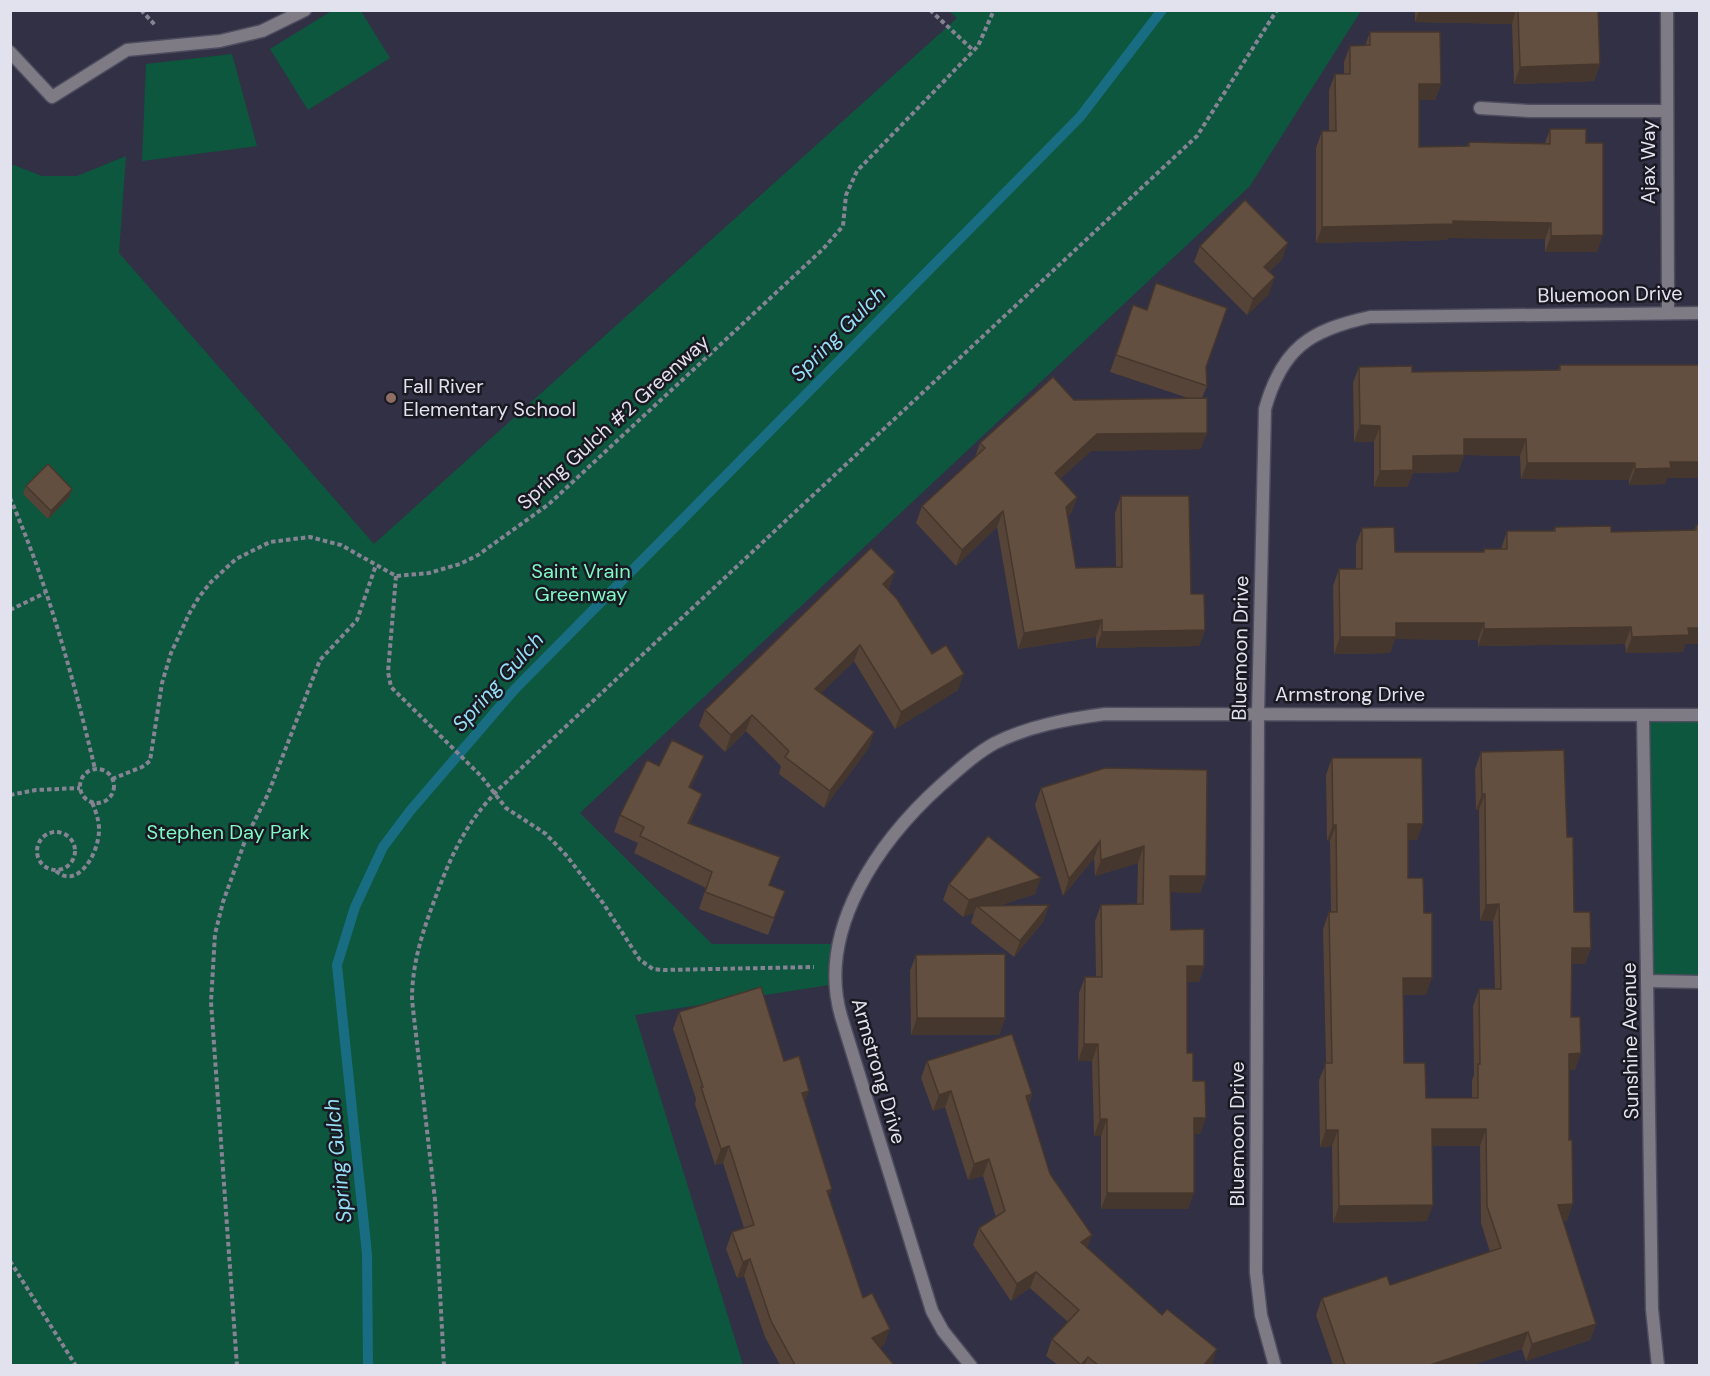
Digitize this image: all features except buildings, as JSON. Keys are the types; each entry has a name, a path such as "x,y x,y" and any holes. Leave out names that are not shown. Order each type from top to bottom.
{"street":[{"path":"10,52 52,97 127,50 220,41 262,31 305,10"},
{"name":"Ajax Way","path":"1667,10 1668,313"},
{"path":"1480,108 1530,111 1667,111"},
{"name":"Bluemoon Drive","path":"1275,1365 1261,1315 1256,1272 1258,714 1265,410 1271,388 1278,372 1301,346 1325,329 1370,317 1700,313"},
{"name":"Armstrong Drive","path":"971,1365 943,1331 932,1311 923,1285 838,1005 836,966 842,936 855,895 869,867 918,805 960,767 995,743 1038,727 1105,714 1700,715"},
{"name":"Sunshine Avenue","path":"1644,715 1652,1310 1658,1365"},
{"path":"1648,981 1700,982"}],"path":[{"path":"930,10 974,51"},
{"name":"Spring Gulch #2 Greenway","path":"396,576 429,573 460,564 478,555 519,526 573,483 823,249 843,226 846,195 857,171 974,51 983,38 994,10"},
{"path":"444,1365 435,1200 412,999 412,979 423,933 452,852 495,792 1197,136 1277,10"},
{"path":"10,498 26,534 63,644 95,769"},
{"path":"112,779 142,767 150,761 162,683 171,653 189,614 211,582 236,559 270,542 310,537 341,545 396,576 388,652 388,683 393,691 481,776 506,808 546,834 566,855 586,879 640,960 651,968 672,970 836,966"},
{"path":"237,1365 211,1002 215,934 223,902 246,838 268,794 320,660 357,620 376,566"},
{"path":"10,610 45,593"},
{"path":"103,770 112,779 114,788 104,801 92,802 83,796 80,789 83,775 87,771 103,770"},
{"path":"10,795 36,790 80,789"},
{"path":"56,871 68,867 76,856 74,843 70,837 59,832 47,834 39,843 37,849 39,861 44,866 62,876 72,877 82,870 93,856 99,838 99,826 92,802"},
{"path":"10,1261 76,1365"}],"green space":[{"path":"333,10 361,11 390,58 308,110 270,49"},
{"path":"949,11 1361,11 1250,186 580,813 712,944 840,944 836,984 635,1015 743,1365 11,1365 11,164 42,176 77,176 126,156 119,253 374,544 957,18"},
{"path":"232,54 257,146 142,161 146,64"},
{"path":"1643,715 1699,715 1699,982 1648,981"}],"waterway":[{"name":"Spring Gulch","path":"368,1366 367,1254 337,965 355,907 383,847 410,811 514,690 1080,117 1162,10"}],"place":[{"name":"Fall River Elementary School","path":"391,398"}],"park label":[{"name":"Saint Vrain Greenway","path":"581,582"},
{"name":"Stephen Day Park","path":"228,832"}]}
